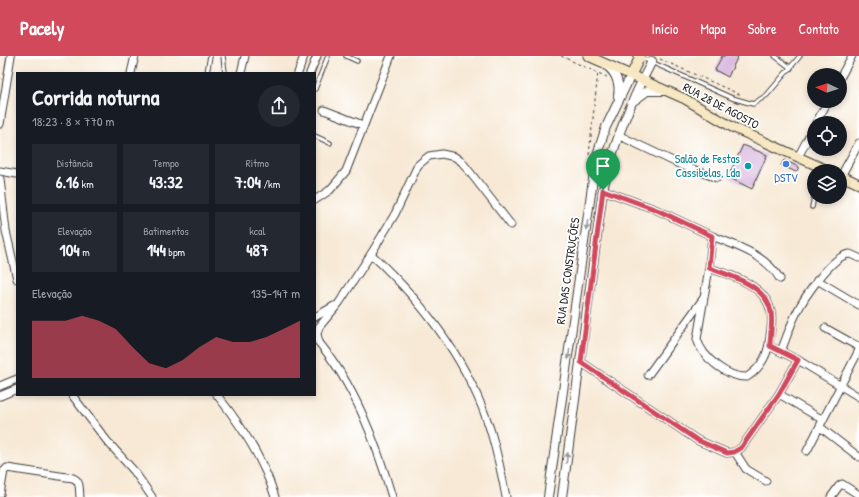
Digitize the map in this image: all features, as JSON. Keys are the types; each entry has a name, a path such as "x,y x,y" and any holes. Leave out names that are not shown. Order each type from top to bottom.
{"main road":[{"name":"RUA 28 DE AGOSTO","path":"588,56 668,92 701,108 732,127 812,164"},
{"name":"RUA DAS CONSTRUÇÕES","path":"631,75 639,56"},
{"path":"847,179 859,184"}],"street":[{"path":"0,124 3,84 11,56"},
{"path":"131,72 135,56"},
{"path":"241,72 245,56"},
{"path":"298,72 304,56"},
{"path":"310,72 317,56"},
{"path":"316,199 330,190 346,171 391,56"},
{"path":"845,68 852,56"},
{"name":"RUA DAS CONSTRUÇÕES","path":"562,497 603,190 611,156 626,114 642,80 655,60"},
{"path":"604,63 613,71 618,82 619,94 615,107"},
{"name":"RUA DAS CONSTRUÇÕES","path":"548,497 596,158 606,127 631,75"},
{"path":"626,114 637,98 643,93 655,90 668,92"},
{"path":"324,110 364,125"},
{"path":"618,135 681,165 717,178"},
{"path":"798,157 807,140"},
{"path":"847,165 859,143"},
{"path":"392,497 363,415 334,363 317,339 319,327 339,303 371,254 395,214 418,165 423,160 435,155 448,154 462,162 511,224"},
{"path":"0,171 16,174"},
{"path":"0,179 6,231 16,276"},
{"path":"603,190 657,210 766,261 774,269 780,279"},
{"path":"709,268 734,276 764,297 772,314 770,346 760,366 747,378 740,378 726,371 708,358 699,345 697,339 705,296 712,236"},
{"path":"371,254 397,278 421,305 442,334 461,365 490,431 506,497"},
{"path":"782,351 796,313 817,280 843,256 850,254 859,258"},
{"path":"817,280 859,306"},
{"path":"648,375 705,296"},
{"path":"316,316 339,303"},
{"path":"807,451 859,349 825,328"},
{"path":"770,346 798,360 859,397"},
{"path":"581,362 672,422 687,434 727,453 734,452 741,448 779,394 798,360"},
{"path":"0,386 16,379"},
{"path":"0,396 16,389"},
{"path":"779,394 823,420"},
{"path":"73,396 107,440 134,471 152,497"},
{"path":"218,396 233,415 254,450 275,497"},
{"path":"820,427 859,457"},
{"path":"734,452 746,469 766,481"},
{"path":"0,494 4,470 7,468 74,478 79,483 80,497"},
{"path":"831,497 842,484 859,495"}],"lane":[{"path":"207,72 210,56"},
{"path":"223,56 225,72"},
{"path":"316,86 328,56"},
{"path":"346,56 358,61"},
{"path":"639,56 655,60 675,74 742,102 753,104 767,95 775,83 791,68 800,56"},
{"path":"775,56 791,68"},
{"path":"316,136 330,143"}],"path":[{"path":"561,56 598,72 607,77 610,81"},
{"path":"655,60 743,96"},
{"path":"594,143 589,156 598,72"}],"building":[{"path":"722,56 738,56 728,77 715,70"},
{"name":"Salão de Festas Cassibelas, Lda","path":"743,145 767,155 752,189 728,177"},
{"path":"784,160 799,167 796,172 781,165"}],"place":[{"name":"DSTV","path":"786,164"},
{"name":"Salão de Festas Cassibelas, Lda","path":"748,166"}],"route":[{"path":"603,190 657,210 712,236 709,268 734,276 745,282 764,297 772,314 770,346 798,360 779,394 741,448 734,452 727,453 697,440 581,362 603,190"}]}
